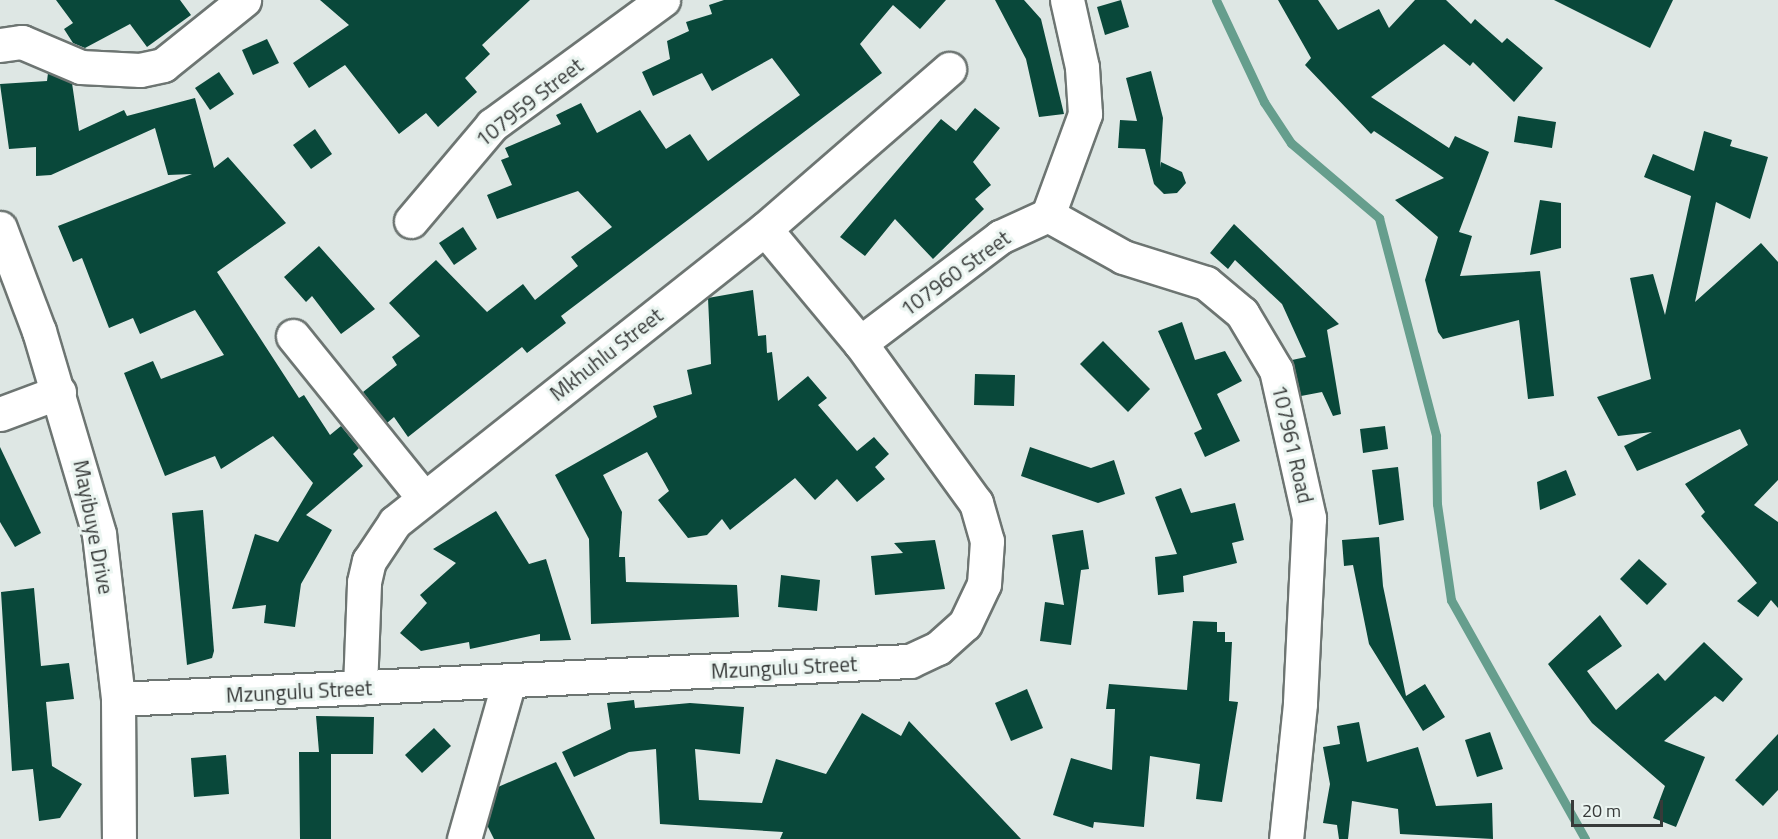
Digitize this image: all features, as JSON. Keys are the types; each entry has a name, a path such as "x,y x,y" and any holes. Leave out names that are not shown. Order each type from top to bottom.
{"street":[{"path":"0,45 22,42 81,67 140,70 163,65 244,0"},
{"name":"107959 Street","path":"411,221 492,125 663,0"},
{"path":"1048,215 1085,114 1082,67 1067,0"},
{"name":"Mkhuhlu Street","path":"360,688 359,606 369,561 394,522 422,496 765,229 949,69"},
{"name":"107960 Street","path":"860,343 1000,237 1048,215"},
{"name":"107961 Road","path":"1048,215 1123,257 1206,283 1248,321 1276,370 1309,518 1300,704 1286,839"},
{"name":"Mayibuye Drive","path":"0,228 59,392 99,534 118,699 119,839"},
{"name":"Mzungulu Street","path":"118,699 910,661 955,636 984,584 983,523 958,474 860,343 765,229"},
{"path":"293,336 422,496"},
{"path":"0,414 59,392"},
{"path":"464,839 509,681"}],"building":[{"path":"56,0 180,0 191,15 147,47 130,24 85,48 73,43 64,29 73,23"},
{"path":"320,0 530,0 482,45 490,54 465,78 477,92 438,127 426,113 399,134 345,65 309,88 293,63 349,25"},
{"path":"724,0 946,0 920,29 893,5 860,44 882,73 561,316 566,323 527,353 522,347 408,437 394,417 387,423 363,392 397,365 392,357 420,336 389,303 436,260 487,312 523,284 535,300 578,266 571,257 612,227 578,191 497,219 487,195 512,185 501,160 509,157 505,148 561,124 556,115 581,103 597,133 640,110 666,149 690,134 708,161 800,95 772,58 712,91 702,73 653,96 642,72 670,59 667,41 689,31 686,22 712,14 709,5"},
{"path":"995,0 1024,0 1041,19 1064,114 1039,117 1026,59"},
{"path":"1121,0 1129,27 1105,35 1097,7"},
{"path":"1278,0 1318,0 1338,30 1379,9 1389,28 1415,0 1446,0 1471,24 1475,19 1502,43 1507,38 1543,68 1514,102 1473,62 1470,66 1444,44 1371,97 1449,148 1455,136 1489,152 1459,232 1472,236 1460,276 1540,271 1554,396 1528,399 1519,320 1443,339 1438,332 1425,280 1438,237 1395,200 1444,178 1374,131 1371,134 1305,65 1311,58"},
{"path":"1554,0 1673,0 1650,48"},
{"path":"267,39 279,63 253,75 242,50"},
{"path":"1151,71 1163,118 1160,168 1161,162 1182,172 1186,183 1177,193 1164,194 1154,184 1145,149 1118,148 1120,120 1137,121 1126,78"},
{"path":"219,72 234,94 210,110 195,88"},
{"path":"48,73 72,83 79,131 124,110 127,116 195,98 214,168 228,157 286,223 217,272 299,398 304,395 330,435 341,426 359,448 353,454 363,466 306,515 332,530 301,584 295,627 264,623 266,605 232,609 255,534 278,542 313,483 273,436 221,469 215,456 165,476 124,373 153,361 161,379 224,355 195,310 140,334 133,318 109,328 82,258 73,262 58,226 192,174 168,175 155,128 51,175 36,176 36,147 9,149 0,84 47,81"},
{"path":"975,108 1000,128 973,162 991,185 975,199 984,209 933,259 895,219 865,256 840,237 941,119 956,131"},
{"path":"1518,116 1556,122 1552,148 1514,142"},
{"path":"315,129 332,154 311,169 293,145"},
{"path":"1704,131 1732,140 1730,146 1768,157 1750,219 1716,202 1695,302 1761,243 1778,262 1778,480 1754,505 1778,522 1778,608 1771,600 1758,617 1737,601 1757,583 1701,516 1705,512 1685,484 1748,445 1740,429 1637,471 1624,446 1652,432 1618,436 1597,397 1651,379 1630,278 1653,274 1665,315 1691,196 1644,177 1653,154 1694,171"},
{"path":"1540,200 1561,203 1561,248 1530,255"},
{"path":"1234,224 1339,324 1327,330 1341,414 1333,416 1322,392 1301,396 1292,360 1306,357 1282,304 1235,260 1228,269 1210,253"},
{"path":"463,227 477,249 454,265 439,243"},
{"path":"319,246 375,309 341,334 312,296 306,302 284,277"},
{"path":"753,290 758,336 766,335 767,353 772,352 778,401 808,376 827,398 818,405 857,451 874,437 889,454 875,467 885,479 857,502 837,479 815,500 795,478 730,530 722,519 707,535 688,538 658,500 669,491 647,452 603,475 622,512 619,557 625,557 626,582 737,585 739,617 591,624 589,539 555,475 657,417 653,406 692,394 687,370 711,364 708,298"},
{"path":"1182,322 1195,360 1225,351 1242,381 1217,394 1240,441 1205,457 1194,433 1202,429 1158,331"},
{"path":"1103,341 1150,389 1128,412 1080,364"},
{"path":"975,374 1015,375 1014,406 974,405"},
{"path":"1385,426 1388,449 1363,453 1360,429"},
{"path":"0,447 41,533 15,547 0,522"},
{"path":"1030,447 1091,468 1114,460 1125,494 1098,503 1021,476"},
{"path":"1398,467 1404,520 1379,525 1372,470"},
{"path":"1566,470 1576,495 1540,510 1537,482"},
{"path":"1181,488 1191,513 1235,503 1244,540 1232,543 1237,563 1183,576 1184,592 1158,595 1155,557 1177,554 1155,497"},
{"path":"203,510 214,651 212,658 187,665 172,513"},
{"path":"496,511 529,564 546,559 571,640 540,641 540,634 470,649 469,642 421,651 400,633 427,603 420,595 456,563 433,549"},
{"path":"1083,530 1089,569 1081,570 1071,645 1040,641 1045,602 1064,605 1052,535"},
{"path":"1379,537 1383,586 1406,696 1425,684 1445,717 1423,731 1369,644 1353,565 1344,566 1342,540"},
{"path":"935,540 945,589 875,595 871,556 903,553 894,543"},
{"path":"1639,559 1667,584 1647,605 1620,579"},
{"path":"781,575 820,580 817,611 778,607"},
{"path":"34,588 41,666 69,663 74,699 46,702 52,766 82,784 60,818 39,821 33,769 12,771 1,592"},
{"path":"1600,615 1622,646 1587,671 1616,710 1658,673 1665,681 1704,642 1743,679 1723,702 1715,696 1664,741 1705,757 1676,827 1653,818 1665,786 1592,723 1548,664"},
{"path":"1193,621 1217,622 1217,632 1225,632 1225,642 1232,642 1229,701 1238,702 1222,802 1196,799 1200,764 1150,756 1144,827 1094,822 1093,828 1053,815 1071,758 1112,770 1115,709 1106,709 1109,684 1187,690"},
{"path":"1027,689 1043,728 1011,741 995,703"},
{"path":"634,700 635,708 690,703 744,707 740,754 695,749 699,800 762,803 776,759 826,774 862,713 901,736 909,721 1021,839 780,839 783,832 660,824 656,749 629,752 574,777 562,752 611,729 607,703"},
{"path":"316,716 374,717 373,754 331,754 331,839 300,839 299,752 319,752"},
{"path":"1359,722 1367,762 1418,747 1436,806 1492,803 1493,839 1400,834 1398,809 1352,801 1348,839 1339,839 1337,825 1323,823 1330,784 1323,747 1340,744 1337,726"},
{"path":"434,728 451,746 422,773 405,755"},
{"path":"1490,732 1503,769 1477,777 1465,740"},
{"path":"1778,734 1778,790 1763,806 1735,780"},
{"path":"226,755 229,794 194,797 191,758"},
{"path":"556,762 595,839 494,839 487,825 498,787"}],"waterway":[{"path":"1216,0 1264,102 1291,143 1379,218 1436,436 1437,504 1451,600 1585,839"}]}
